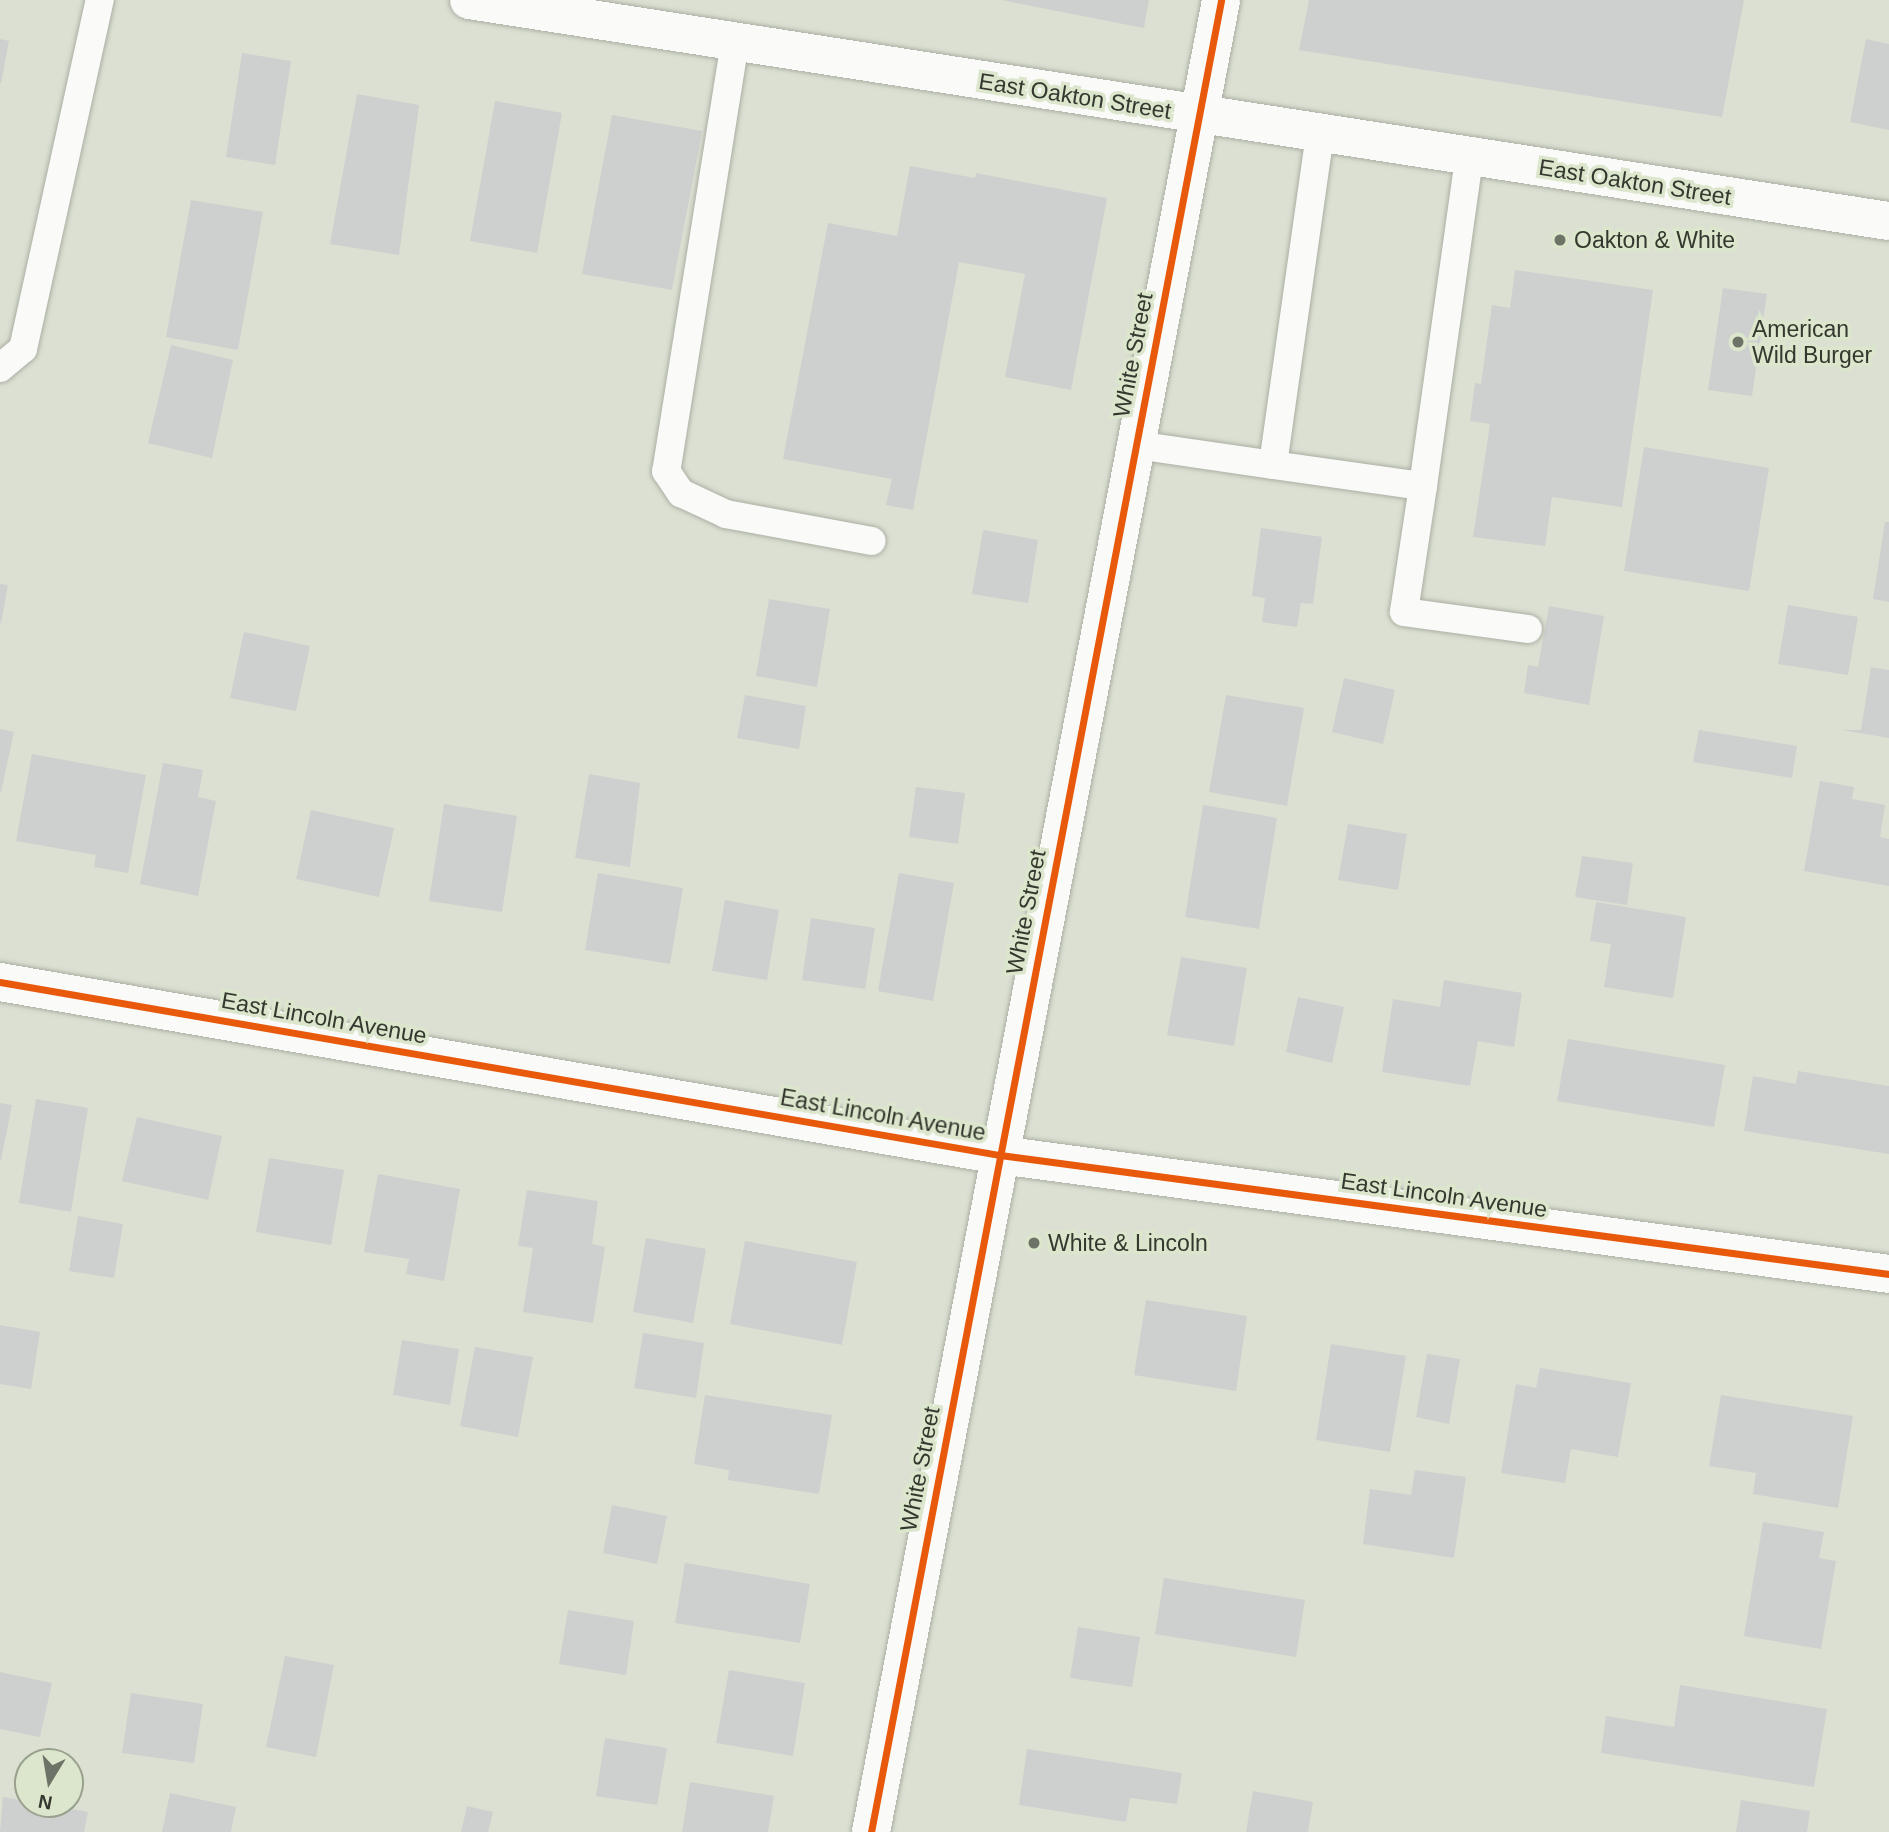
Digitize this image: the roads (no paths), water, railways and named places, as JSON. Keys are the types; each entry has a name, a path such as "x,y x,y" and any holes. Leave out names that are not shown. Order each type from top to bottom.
{"street":[{"name":"East Oakton Street","path":"469,0 1889,221"},
{"name":"White Street","path":"871,1832 1220,0"},
{"name":"East Lincoln Avenue","path":"0,982 999,1154 1889,1274"}],"lane":[{"path":"0,368 23,349 100,0"},
{"path":"735,42 666,471 681,493 726,513 872,541"},
{"path":"1273,464 1320,134"},
{"path":"1469,157 1404,612 1528,629"},
{"path":"1136,445 1423,486"}],"place":[{"name":"Oakton & White","path":"1560,240"},
{"name":"American Wild Burger","path":"1738,342"},
{"name":"White & Lincoln","path":"1034,1243"}]}
